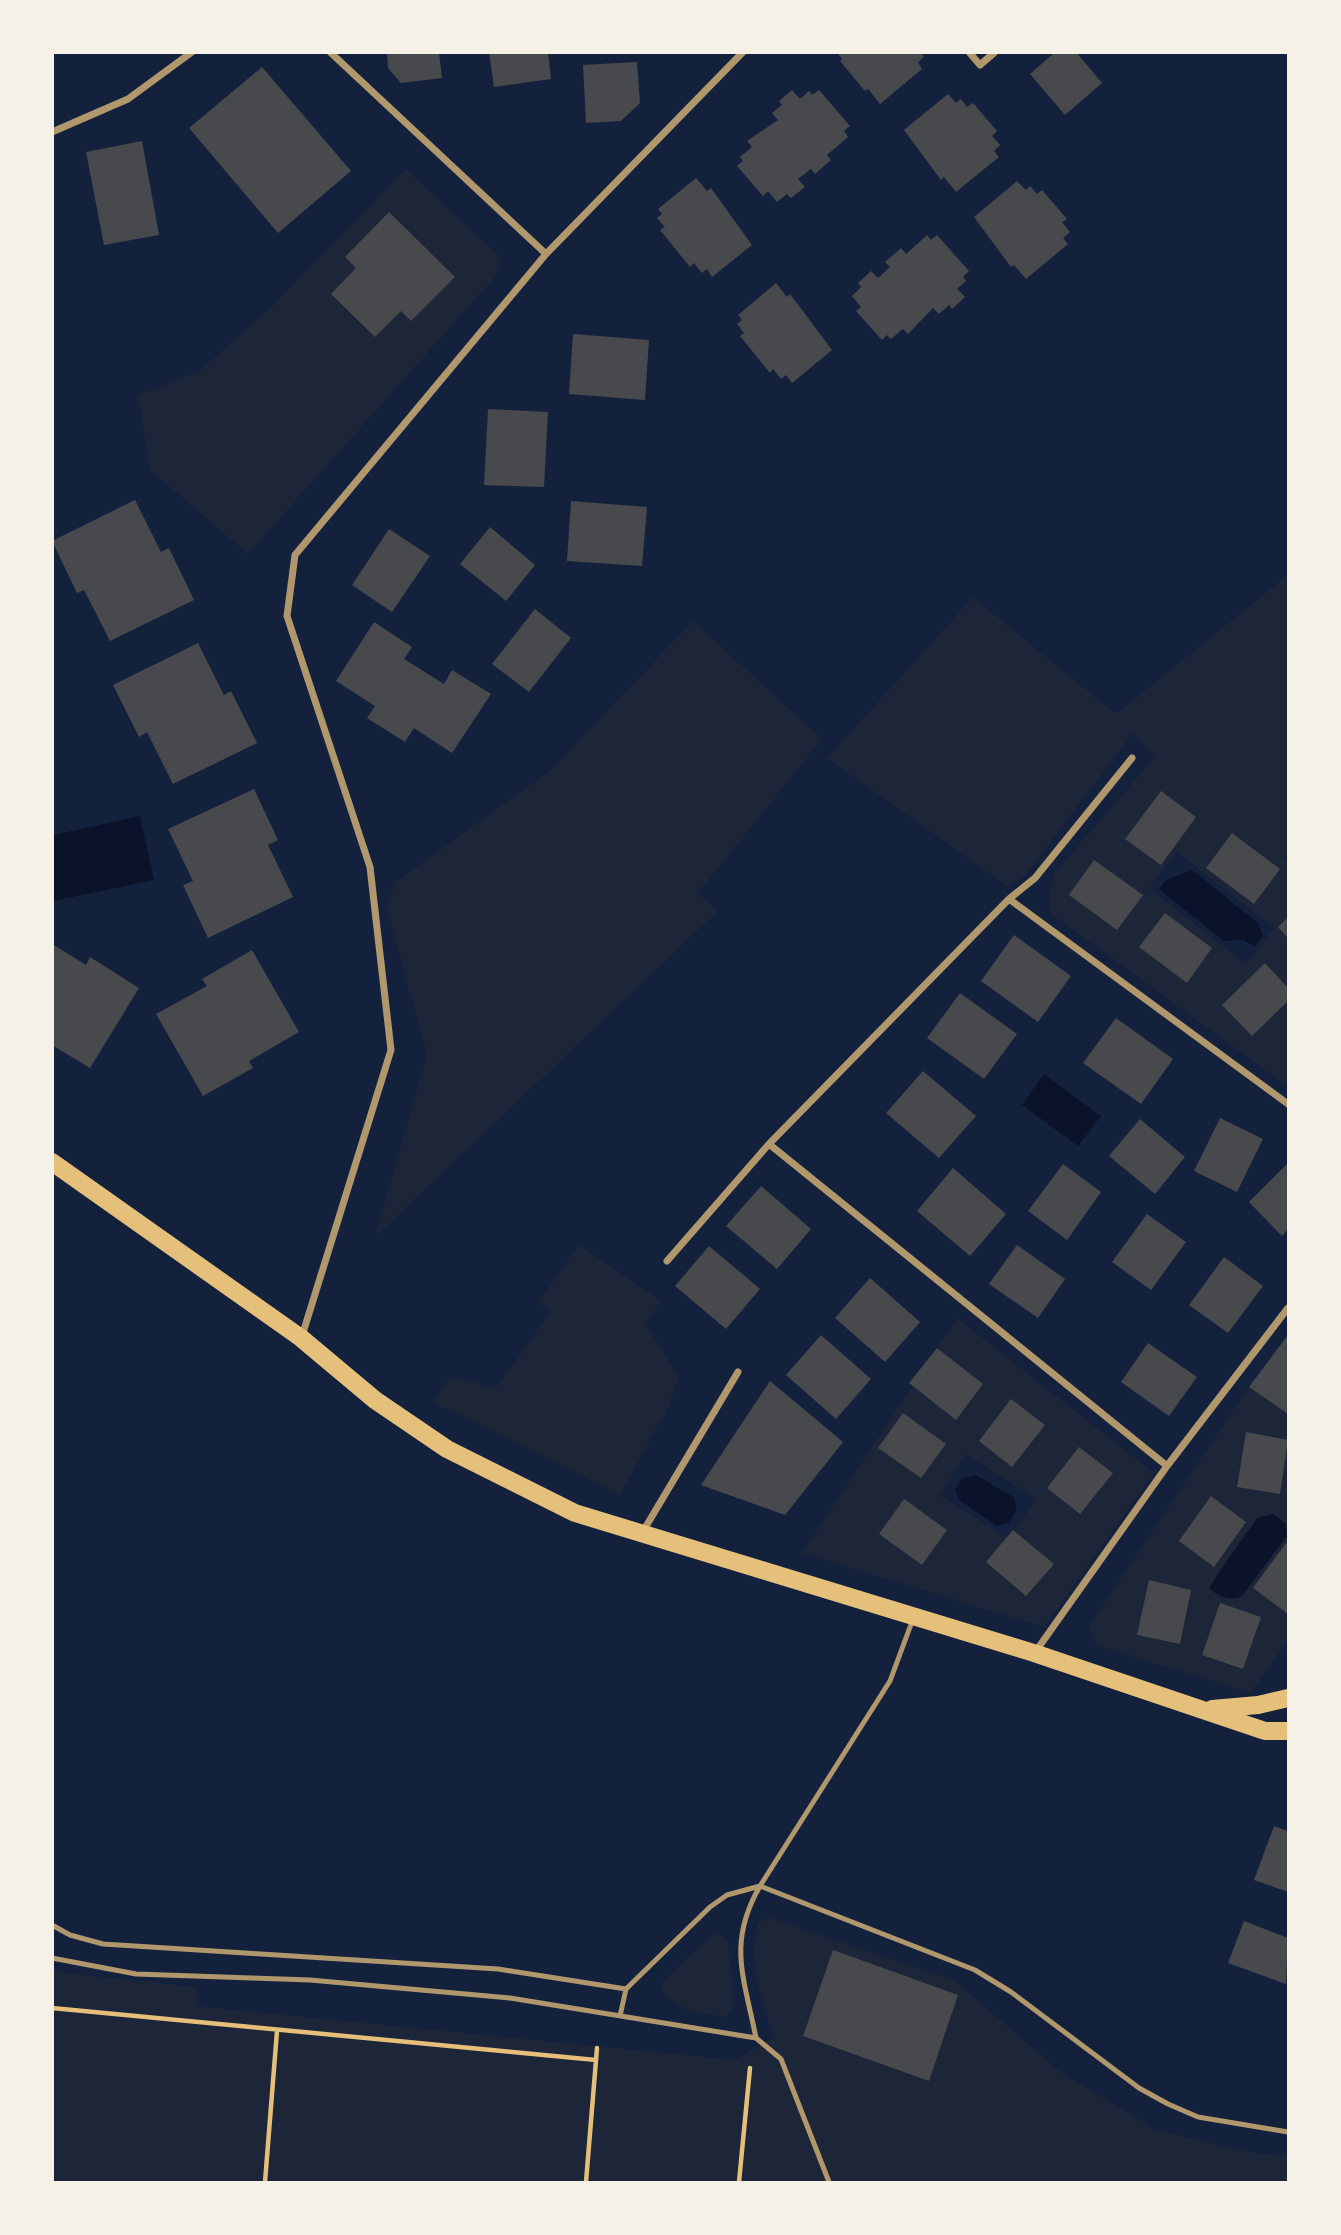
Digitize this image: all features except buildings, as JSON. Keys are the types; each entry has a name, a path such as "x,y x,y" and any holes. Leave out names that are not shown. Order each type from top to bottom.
{"main road":[{"path":"52,1162 301,1338 375,1400 447,1449 575,1513 1034,1653 1289,1739"},
{"path":"1188,1706 1235,1708 1289,1698"},
{"path":"1265,1731 1289,1731"}],"street":[{"path":"52,132 128,99 192,52"},
{"path":"330,52 546,254"},
{"path":"301,1338 391,1050 370,867 287,616 295,555 546,254 743,52"},
{"path":"969,52 979,65 995,52"},
{"path":"667,1261 769,1144 1009,899 1035,878 1132,758"},
{"path":"1009,899 1289,1104"},
{"path":"769,1144 1167,1466"},
{"path":"1034,1653 1167,1466 1289,1308"},
{"path":"642,1533 738,1372"}],"lane":[{"path":"756,2038 740,1958 740,1932 747,1909 890,1681 914,1616"},
{"path":"620,2016 626,1989 710,1907 727,1895 760,1886 975,1969 1011,1992 1139,2088 1168,2104 1198,2117 1289,2132"},
{"path":"52,1926 70,1935 103,1944 498,1969 626,1989"},
{"path":"52,1958 136,1974 322,1981 510,1998 756,2038 781,2060 829,2182"}],"path":[{"path":"52,2008 596,2060"},
{"path":"265,2182 277,2031"},
{"path":"586,2182 597,2048"},
{"path":"739,2182 750,2068"}],"shaded area":[{"path":"406,169 501,258 495,277 248,554 150,470 138,395 199,371 266,312"},
{"path":"1288,575 1288,854 1283,858 1288,863 1288,1087 1049,912 1053,875 1155,757 1133,733 1025,876 1007,886 827,758 973,597 1116,714","holes":["1177,852 1274,928 1246,964 1149,888"]},
{"path":"693,621 822,739 698,893 718,911 375,1237 427,1055 386,905 397,881 551,770"},
{"path":"140,816 154,880 53,901 53,835"},
{"path":"1192,870 1259,924 1263,936 1254,947 1244,940 1224,941 1159,889 1166,880"},
{"path":"1044,1074 1101,1116 1078,1146 1022,1105"},
{"path":"579,1245 661,1301 646,1325 679,1377 670,1403 620,1495 433,1402 451,1376 496,1388 551,1311 538,1302"},
{"path":"957,1318 1154,1473 1044,1627 802,1553","holes":["966,1454 1036,1499 1009,1539 940,1495"]},
{"path":"1249,1387 1288,1414 1288,1640 1251,1693 1096,1645 1089,1626"},
{"path":"976,1475 1015,1498 1016,1511 1008,1523 997,1526 960,1501 955,1490 963,1478"},
{"path":"1273,1514 1286,1524 1287,1536 1242,1596 1229,1598 1213,1592 1210,1589 1212,1585 1257,1518"},
{"path":"769,1917 955,1981 1062,2073 1157,2130 1258,2154 1288,2155 1288,2182 53,2182 52,1968 63,1973 198,1987 195,2006 735,2060 774,2037 757,1981 754,1952 758,1924"},
{"path":"716,1931 728,1941 734,2005 727,2017 690,2010 673,2002 661,1988 663,1982"}]}
